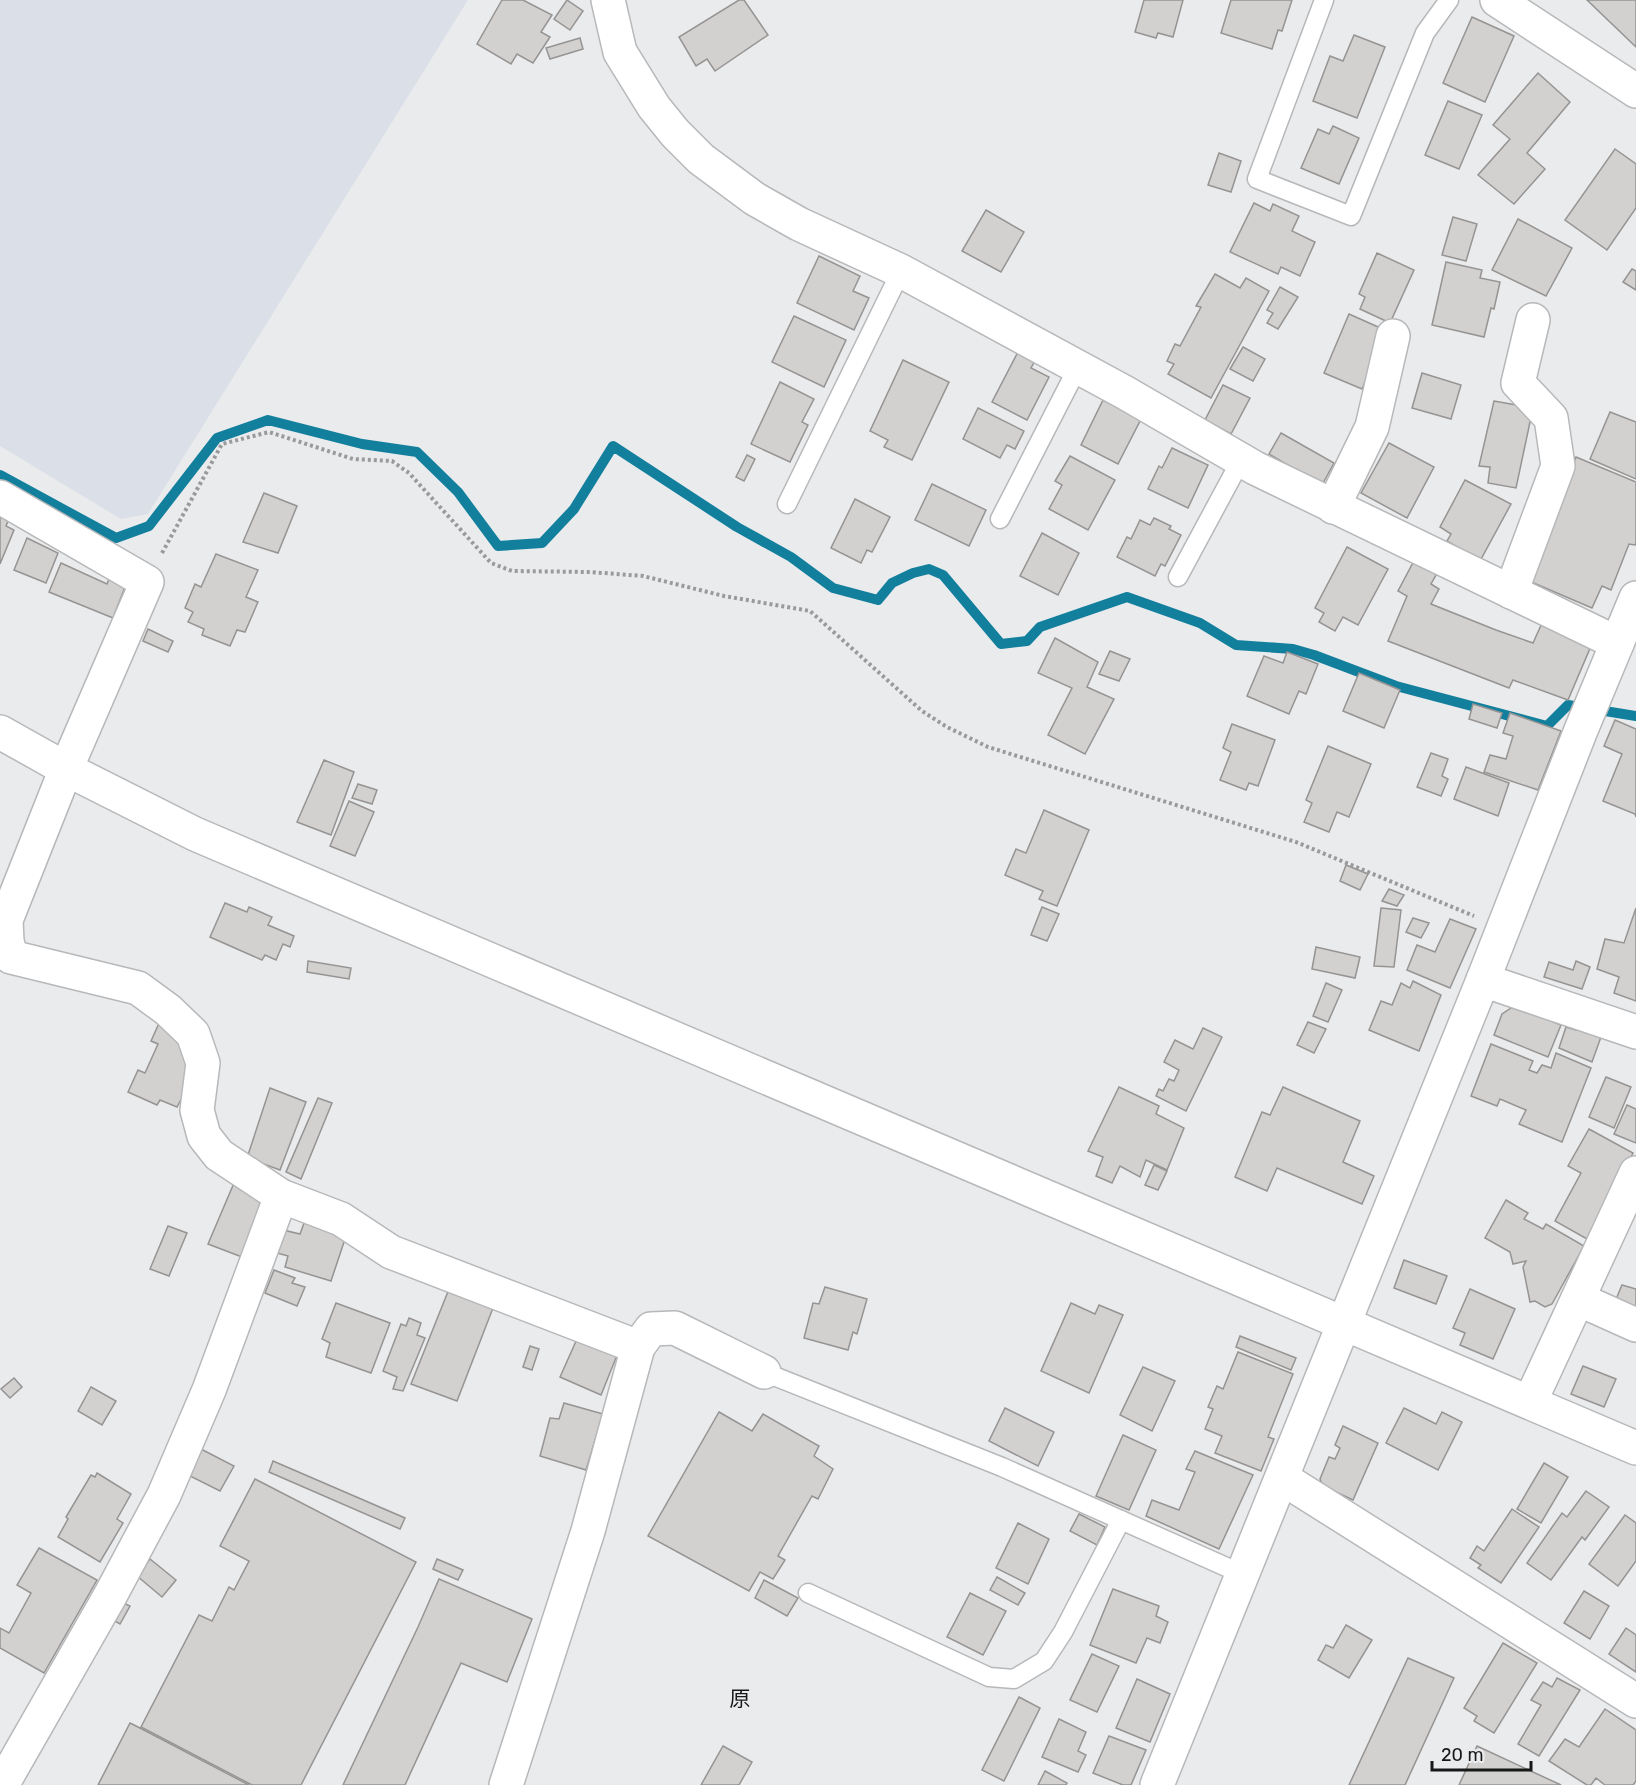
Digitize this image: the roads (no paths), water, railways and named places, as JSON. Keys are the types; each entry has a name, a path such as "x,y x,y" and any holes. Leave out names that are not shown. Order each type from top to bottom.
{"street":[{"path":"608,0 620,52 654,107 675,133 701,159 755,199 799,224 901,271 1078,367 1241,460 1333,507 1617,643"},
{"path":"1497,0 1636,91"},
{"path":"1511,592 1558,466 1551,418 1518,383 1533,320"},
{"path":"1333,507 1372,427 1393,336"},
{"path":"0,497 147,582 66,770 6,920 7,941 11,957 138,988 168,1010 193,1034 203,1063 197,1110 204,1136 219,1155 280,1196 341,1219 391,1252 638,1347"},
{"path":"1156,1785 1636,598"},
{"path":"0,732 66,770 195,834 1636,1448"},
{"path":"1483,980 1636,1032"},
{"path":"1530,1402 1636,1173"},
{"path":"2,1785 110,1596 164,1495 209,1390 280,1196"},
{"path":"1578,1299 1636,1325"},
{"path":"506,1785 588,1531 638,1347 651,1329 675,1328 764,1372"},
{"path":"1282,1478 1636,1701"}],"lane":[{"path":"1324,0 1257,179 1351,216 1425,33 1449,0"},
{"path":"787,504 901,271"},
{"path":"1000,519 1078,367"},
{"path":"1178,577 1241,460"},
{"path":"764,1372 1002,1467 1242,1574"},
{"path":"808,1593 989,1677 1014,1679 1044,1661 1063,1632 1121,1520"}],"waterway":[{"path":"0,475 116,538 149,526 217,438 268,420 362,444 417,452 458,492 498,546 542,543 574,509 613,446 737,527 791,557 833,588 878,600 892,583 913,573 929,569 943,575 1001,644 1027,641 1040,627 1127,597 1200,623 1236,645 1293,649 1396,686 1547,726 1568,705 1636,716"}],"district":[{"name":"原","path":"740,1699"}]}
